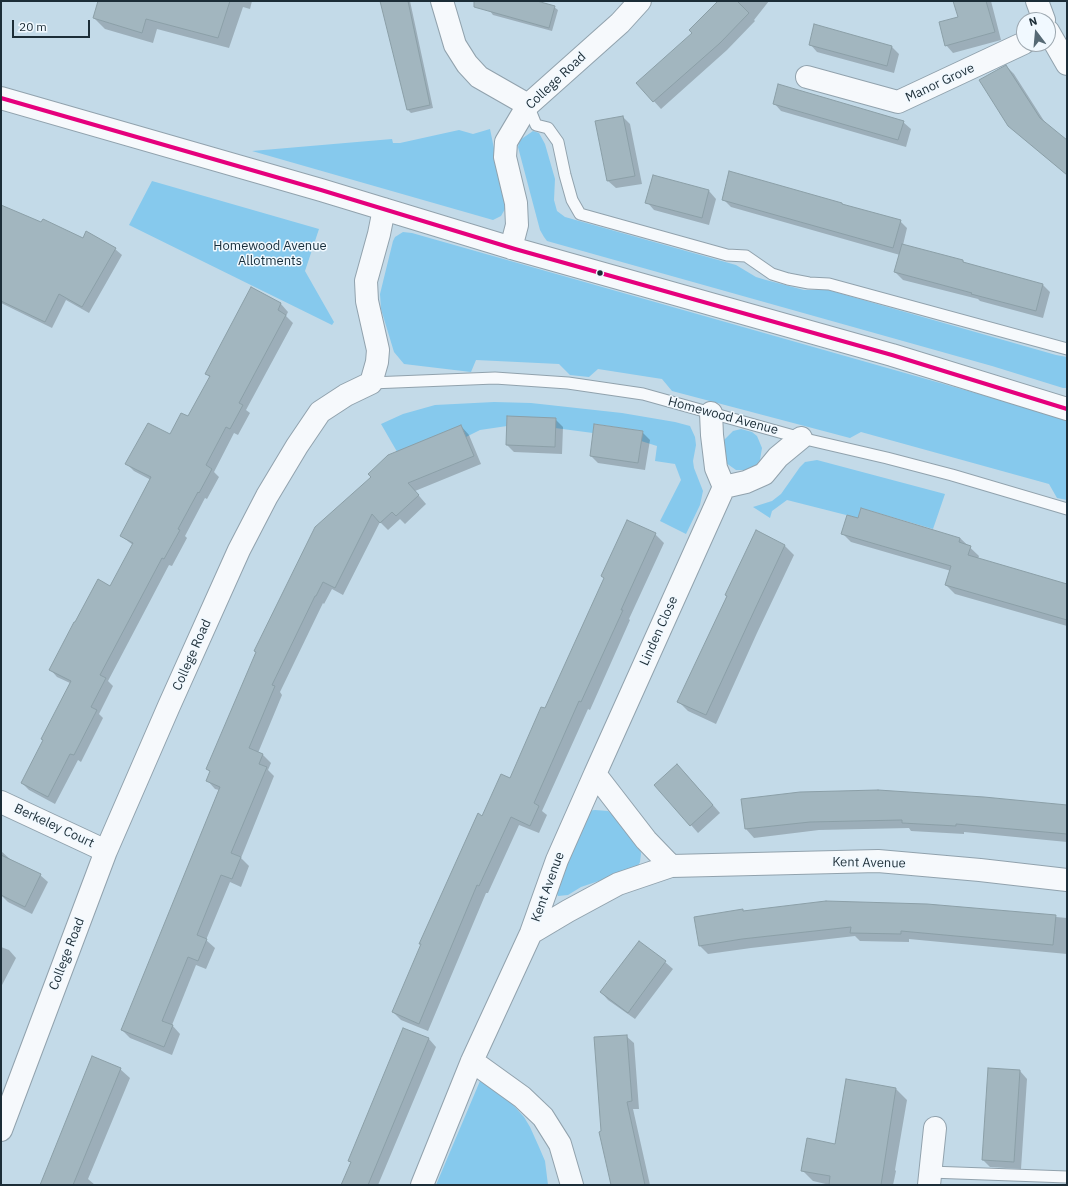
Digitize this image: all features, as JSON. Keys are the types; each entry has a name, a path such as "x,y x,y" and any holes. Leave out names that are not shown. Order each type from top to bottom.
{"street":[{"path":"442,1 455,45 467,64 479,77 528,105"},
{"name":"College Road","path":"511,248 517,225 516,203 505,157 506,142 528,105 620,23 640,1"},
{"path":"1036,1 1041,12"},
{"path":"1056,45 1067,64"},
{"name":"Manor Grove","path":"807,77 898,102 1016,47"},
{"path":"1,98 384,209 511,248 892,355 1067,409"},
{"path":"371,383 377,362 378,350 367,301 366,281 379,234 384,209"},
{"name":"College Road","path":"1,1130 106,851 239,550 267,496 297,446 320,412 346,395 371,383"},
{"path":"711,413 716,468 724,487 746,482 764,474 778,457 801,438"},
{"name":"Linden Close","path":"595,774 724,487"},
{"path":"595,774 646,840 671,866"},
{"name":"Kent Avenue","path":"422,1185 472,1061 531,934 557,860 595,774"},
{"name":"Berkeley Court","path":"1,802 106,851"},
{"name":"Kent Avenue","path":"531,934 568,911 618,884 671,866 878,861 980,870 1067,880"},
{"path":"472,1061 522,1097 543,1116 560,1144 572,1185"},
{"path":"930,1178 935,1128"}],"lane":[{"path":"528,105 536,125 548,128 558,142 568,188 572,200 580,214 727,255 746,256 772,274 788,279 809,283 829,284 1067,349"},
{"name":"Homewood Avenue","path":"371,383 481,378 568,383 643,394 801,438 902,462 1067,509"},
{"path":"930,1178 1067,1177"}],"green space":[{"path":"490,129 504,197 505,209 501,216 493,220 252,151 392,139 393,143 400,143 459,130 473,134"},
{"path":"533,131 539,133 545,144 555,179 554,200 557,211 565,217 736,265 756,277 766,280 804,290 815,290 821,288 1067,357 1067,388 547,241 540,230 518,147 520,140"},
{"name":"Homewood Avenue Allotments","path":"152,181 319,229 305,271 334,322 332,325 129,225"},
{"path":"403,232 412,233 1067,419 1067,500 1057,498 1049,484 861,432 850,438 672,391 662,379 598,369 589,377 570,375 559,364 476,360 471,372 404,364 394,352 381,309 380,294 393,241 395,237"},
{"path":"494,402 531,403 622,413 690,426 695,437 696,445 693,461 694,468 703,491 700,505 686,534 660,521 681,480 675,464 655,461 657,446 641,441 643,431 595,424 593,433 555,428 507,416 507,426 480,430 466,437 461,425 403,462 381,424 403,414 435,405"},
{"path":"741,429 752,432 757,436 762,448 760,460 756,465 745,470 736,470 726,463 724,440 733,431"},
{"path":"817,460 945,494 933,529 861,508 858,518 787,500 772,511 770,518 753,507 772,501 781,494 805,462"},
{"path":"586,811 608,811 619,820 640,846 640,862 637,868 581,887 568,895 558,896 555,889"},
{"path":"486,1075 524,1117 530,1127 545,1161 548,1185 436,1185 480,1081"}],"building":[{"path":"98,1 230,1 218,38 146,19 142,33 93,18"},
{"path":"380,1 408,1 430,105 407,110"},
{"path":"474,1 537,1 555,6 549,28 474,7"},
{"path":"718,1 737,1 749,13 720,43 653,102 636,83 692,33 689,30"},
{"path":"953,1 986,1 995,32 945,46 939,22 958,17"},
{"path":"814,24 892,46 887,66 809,45"},
{"path":"1006,65 1040,118 1067,140 1067,175 1008,126 979,80"},
{"path":"778,84 904,121 898,140 773,104"},
{"path":"623,116 635,176 607,181 595,121"},
{"path":"729,171 901,220 893,248 722,200"},
{"path":"653,175 709,190 702,218 645,203"},
{"path":"1,205 41,222 43,219 83,238 86,231 116,248 82,307 59,294 45,322 1,301"},
{"path":"902,244 963,260 963,262 1043,284 1036,311 894,272"},
{"path":"251,287 281,303 278,310 286,315 239,403 243,405 230,429 226,427 206,465 212,469 178,529 180,530 164,559 162,558 100,675 106,678 91,707 97,710 74,755 70,754 48,797 21,783 43,740 41,739 71,681 49,670 98,579 110,586 133,543 120,536 151,477 125,464 148,423 170,434 181,413 188,416 210,376 205,374"},
{"path":"507,416 556,418 555,447 506,445"},
{"path":"594,424 643,431 638,463 590,456"},
{"path":"461,425 474,456 408,483 419,495 396,516 392,512 380,523 372,514 335,588 323,582 272,685 275,686 249,748 263,754 259,764 267,767 231,853 241,857 232,879 221,875 197,935 207,939 198,961 188,957 162,1021 173,1025 164,1047 121,1030 220,787 206,781 210,771 206,769 256,652 254,651 315,527 371,477 368,474 388,455"},
{"path":"861,508 960,538 959,542 971,546 968,555 1067,584 1067,620 945,585 951,566 841,534 847,515 858,518"},
{"path":"627,520 656,533 621,610 623,610 581,702 579,701 534,803 539,806 530,826 511,817 479,886 477,885 419,1024 392,1012 421,944 419,944 478,813 482,816 501,774 510,778 541,707 545,708 604,578 601,576"},
{"path":"756,530 785,545 706,715 677,702"},
{"path":"677,764 713,805 690,826 654,785"},
{"path":"878,790 984,797 1067,805 1067,834 956,824 956,826 902,823 902,820 810,822 745,829 741,799 800,792"},
{"path":"1,855 41,874 25,907 1,895"},
{"path":"826,901 927,904 1056,915 1053,945 901,931 901,934 850,933 851,927 742,939 699,946 694,917 743,909 743,911"},
{"path":"639,941 666,961 628,1013 600,992"},
{"path":"403,1028 429,1038 368,1185 341,1185 351,1162 348,1161"},
{"path":"627,1035 632,1101 627,1102 645,1185 611,1185 599,1132 601,1131 594,1037"},
{"path":"92,1056 121,1068 73,1185 40,1185"},
{"path":"988,1068 1020,1070 1014,1162 982,1160"},
{"path":"846,1079 896,1088 881,1185 829,1185 830,1176 801,1171 807,1138 835,1144"}],"transit line":[{"path":"1,98 321,190 515,249 892,355 1067,409"}]}
